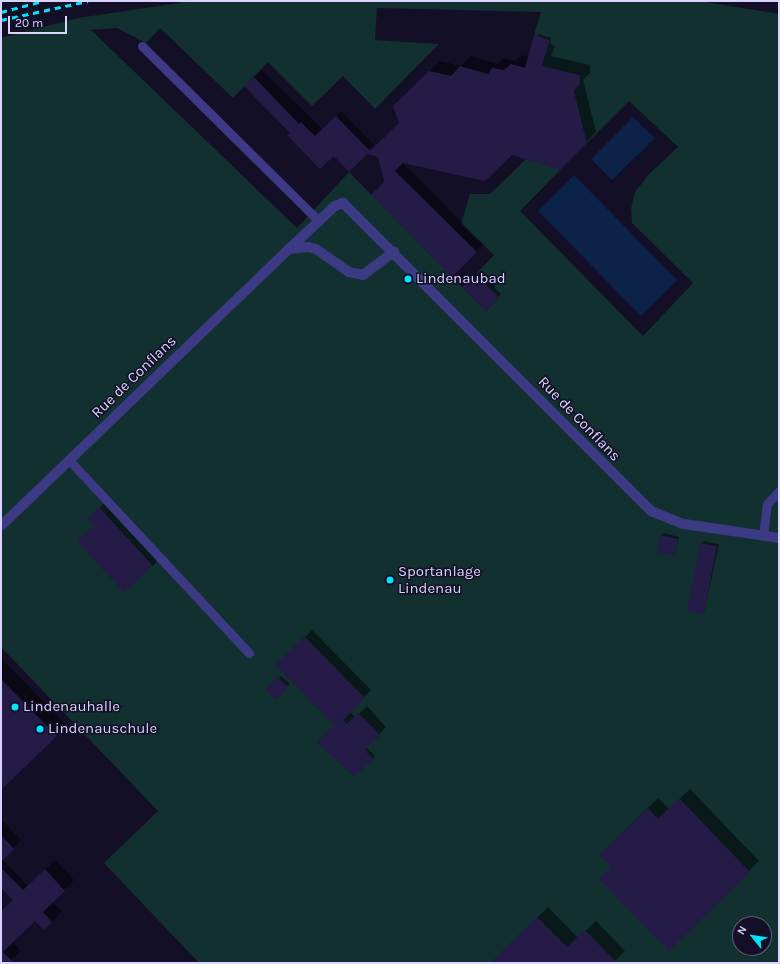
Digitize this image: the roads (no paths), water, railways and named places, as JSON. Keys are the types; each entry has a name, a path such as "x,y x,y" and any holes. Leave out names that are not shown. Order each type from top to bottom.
{"street":[{"name":"Rue de Conflans","path":"1,526 289,249 335,206 343,203 394,252 651,511 684,524 779,538"},
{"path":"289,249 308,247 316,249 349,272 363,275 394,252"}],"lane":[{"path":"142,46 319,221"},
{"path":"69,460 249,653"},
{"path":"762,536 767,504 779,491"}],"water":[{"path":"633,117 655,138 612,180 591,159"},
{"path":"574,175 677,280 641,316 538,211"}],"railway":[{"path":"1,12 43,1"},
{"path":"1,20 88,1"}],"place":[{"name":"Lindenaubad","path":"408,279"},
{"name":"Sportanlage Lindenau","path":"390,580"},
{"name":"Lindenauhalle","path":"15,707"},
{"name":"Lindenauschule","path":"40,729"}]}
